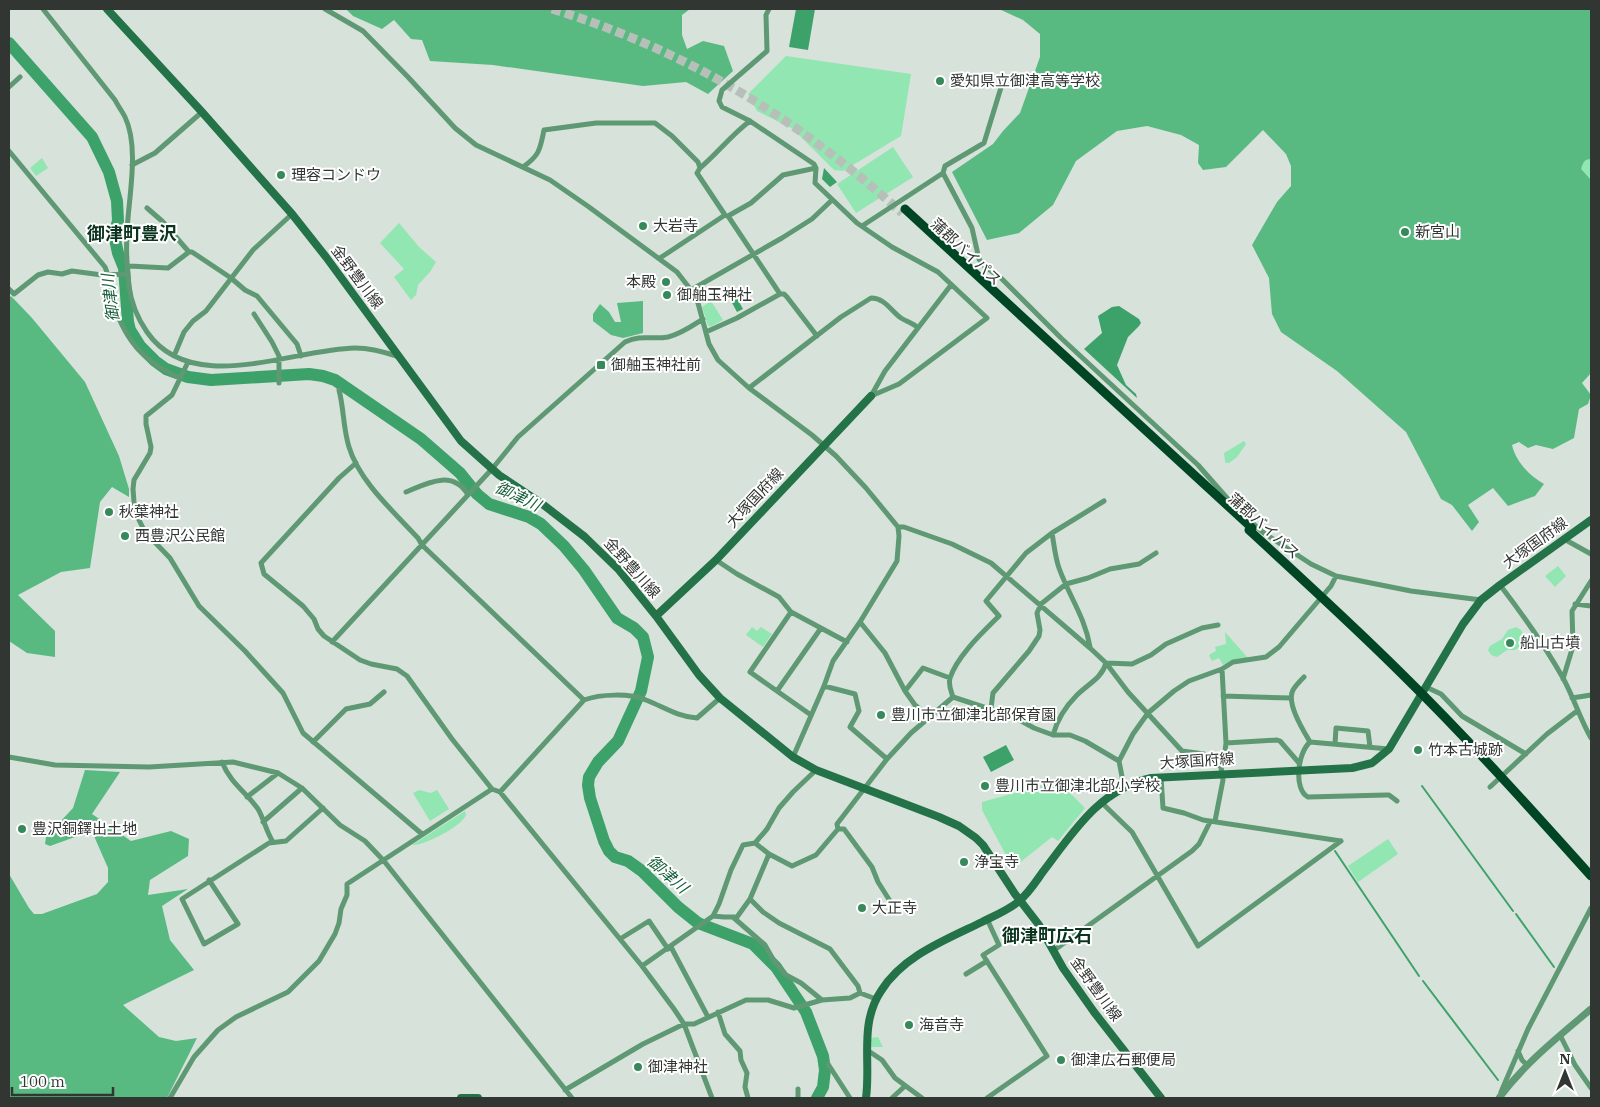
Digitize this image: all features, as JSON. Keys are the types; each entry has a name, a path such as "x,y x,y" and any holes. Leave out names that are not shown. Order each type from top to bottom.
{"highway":[{"name":"蒲郡バイパス","path":"904,211 1250,529 1341,610 1413,680 1516,787 1591,871"},
{"name":"蒲郡バイパス","path":"1250,529 1405,677 1499,774 1591,876"}],"main road":[{"name":"金野豊川線","path":"107,9 202,112 292,214 326,257 462,442 492,469 585,538 619,570 656,616 699,675 720,698 793,758 816,770 940,816 968,832 983,846 1039,926 1063,968 1160,1098"},
{"name":"大塚国府線","path":"656,616 716,560 871,396"},
{"name":"大塚国府線","path":"866,1098 868,1026 876,1000 891,977 904,964 987,920 1020,900 1071,835 1100,802 1124,787 1142,780 1161,777 1222,770 1298,766 1362,766 1379,758 1389,749 1462,624 1481,600 1591,520"},
{"path":"461,1098 478,1098"}],"street":[{"path":"43,9 115,100 125,117 130,134 132,165 131,198 126,234 127,274 131,295 144,327 161,348 187,364 221,366 279,360 330,350 357,348 379,351 400,358"},
{"path":"325,9 363,32 455,128 476,145 550,180 677,272 692,290 703,319 709,344 718,360 749,388 782,411 824,445 866,488 898,527 897,561 860,622 833,661 793,758"},
{"path":"769,9 766,15 767,51 722,90 718,101 722,106 750,121 814,164 816,168 816,183 832,200 862,226 892,247 938,272 987,318 899,384 871,396"},
{"path":"9,87 20,78"},
{"path":"862,226 943,173 945,166 984,143 1003,81"},
{"path":"132,165 155,153 202,112"},
{"path":"750,121 737,131 697,173 754,253 780,294 784,294 787,297 817,336"},
{"path":"523,167 539,153 544,130 596,123 655,123 672,136 698,162 700,168"},
{"path":"9,150 105,267 110,275 110,293 116,313 136,349 148,361 180,378"},
{"path":"660,258 750,203 783,175 816,168"},
{"path":"943,173 972,228 979,260 1002,279 1061,338 1198,466 1235,508 1264,533 1310,564 1336,576 1411,591 1481,600"},
{"path":"692,290 771,245 812,218 832,200"},
{"path":"147,208 162,220 189,252 192,252 261,300 268,311 297,344 301,356"},
{"path":"174,356 184,332 206,311 253,250 292,214"},
{"path":"128,266 168,268 189,252"},
{"path":"9,289 14,294 38,275 48,272 62,274 72,271 110,275 127,274"},
{"path":"871,396 885,371 951,285"},
{"path":"706,332 737,318 780,294"},
{"path":"749,388 841,317 872,298 882,301 901,318 911,322 918,328"},
{"path":"254,314 279,356 279,383"},
{"path":"332,642 492,469 518,437 625,342 643,336 666,337 673,335 703,319"},
{"path":"187,364 175,390 168,399 146,416 151,447 150,453 134,480 134,502 138,518 145,532 170,558 199,606 283,692 300,729 422,834"},
{"path":"339,390 349,448 356,463 378,495 418,538 422,545 584,700"},
{"path":"356,463 339,478 261,564 264,574 303,606 314,619 318,630 332,642 360,660 397,669 407,676 452,739 492,789 500,792 642,966 684,1024 712,1098"},
{"path":"406,492 440,479 463,486 470,493"},
{"path":"953,697 950,688 950,678 970,646 999,616 986,601 1026,553 1052,533 1104,501"},
{"path":"898,527 904,527 968,550 992,563 1106,663 1128,692 1182,751 1201,752 1222,770"},
{"path":"1052,533 1058,566 1082,615 1090,648"},
{"path":"1564,539 1591,554"},
{"path":"991,708 993,693 1029,651 1039,636 1040,630 1037,613 1041,604 1066,584 1110,569 1139,564 1156,553"},
{"path":"716,560 779,597 791,612 847,642"},
{"path":"1124,787 1119,762 1133,734 1148,713 1189,681 1222,669 1233,662 1266,657 1273,652 1332,586 1336,576"},
{"path":"1564,679 1573,646 1572,610 1591,581"},
{"path":"1500,585 1564,679 1591,738"},
{"path":"1575,604 1591,606"},
{"path":"791,612 750,672 811,716"},
{"path":"860,622 885,653 905,692 915,705 930,718"},
{"path":"1106,663 1132,664 1151,655 1166,644 1202,628 1218,625"},
{"path":"777,692 821,628"},
{"path":"1053,735 1055,725 1065,710 1078,694 1104,672 1106,663"},
{"path":"905,692 923,668 950,678"},
{"path":"1053,951 1199,844 1212,822 1224,759 1226,743 1222,669"},
{"path":"1304,677 1293,690 1291,698 1294,711 1310,742"},
{"path":"824,686 855,694 859,711 850,727 887,759"},
{"path":"1426,687 1441,694 1462,716 1526,754"},
{"path":"313,742 346,709 370,704 384,692"},
{"path":"1572,698 1591,695"},
{"path":"500,792 584,700 595,696 635,696 684,717 697,718 720,698"},
{"path":"1223,696 1291,698"},
{"path":"953,697 991,708 1053,735 1070,735 1085,741 1119,762"},
{"path":"755,843 769,854 792,866 816,856 838,829 837,824 887,759 919,724 930,718 953,697"},
{"path":"1490,787 1547,734 1577,711"},
{"path":"1335,744 1336,728 1368,731 1370,747"},
{"path":"1226,743 1280,741 1298,766 1303,793 1308,797 1389,795 1397,801"},
{"path":"1298,766 1306,745 1310,742 1389,749"},
{"path":"9,757 55,765 149,767 233,762 278,773 302,788 346,830 364,841 384,861 572,1098"},
{"path":"222,762 228,775 259,811 267,833 274,842"},
{"path":"642,966 713,916 743,845 755,843 768,829 784,802 816,770"},
{"path":"247,797 278,773"},
{"path":"1100,802 1132,832 1198,946 1341,841 1212,822 1163,808 1161,777"},
{"path":"263,822 302,788"},
{"path":"170,1098 194,1057 218,1030 236,1017 288,992 319,961 335,934 339,923 341,909 348,895 347,884 492,789"},
{"path":"209,880 238,924 204,944 182,899 209,880 269,843 286,841 322,808"},
{"path":"838,829 844,829 872,867 878,882 890,901"},
{"path":"734,918 737,917 750,899 769,854"},
{"path":"750,899 779,924 830,949 858,986 860,993"},
{"path":"1499,1098 1528,1028 1591,908"},
{"path":"713,916 734,918 764,945 786,975 801,983 822,1000"},
{"path":"987,920 999,945 983,955 1047,1056 987,1098"},
{"path":"620,939 649,921 669,948 708,1016"},
{"path":"966,974 987,961"},
{"path":"564,1090 643,1044 684,1024 694,1024 746,1000 768,1000 794,1008 806,1003 822,1000 850,998 860,993"},
{"path":"860,993 876,1000"},
{"path":"1499,1098 1527,1065 1591,1009"},
{"path":"718,1012 725,1034 740,1051 741,1060 746,1072 744,1087 748,1098"},
{"path":"1560,1035 1591,1088"},
{"path":"867,1050 882,1060 894,1078 922,1098"},
{"path":"1518,1052 1527,1065"},
{"path":"828,1064 850,1098"},
{"path":"892,1098 905,1086"},
{"path":"798,1089 798,1098"}],"shaded area":[{"path":"346,9 690,9 682,15 682,35 687,49 703,41 724,46 733,71 708,94 686,82 643,86 493,65 430,61 422,40 411,39 394,20 382,29 353,16"},
{"path":"796,9 815,9 808,50 789,47"},
{"path":"999,9 1591,9 1591,159 1583,163 1581,169 1591,180 1591,373 1582,383 1591,395 1588,404 1579,409 1574,438 1553,449 1536,445 1528,448 1519,442 1512,445 1524,468 1544,484 1535,496 1508,506 1493,488 1468,505 1479,522 1472,531 1452,505 1441,499 1406,432 1337,371 1281,332 1272,314 1269,278 1252,245 1277,202 1291,186 1291,166 1286,154 1263,130 1226,167 1203,170 1198,163 1199,145 1181,135 1147,126 1117,131 1076,161 1053,205 1019,233 987,240 952,172 993,144 1020,113 1040,57 1040,34 1023,20"},
{"path":"786,56 911,74 901,136 843,171 834,170 793,129 757,111 748,94"},
{"path":"893,147 913,177 856,213 837,184"},
{"path":"1591,156 1591,193 1577,165"},
{"path":"42,158 48,168 36,176 30,168"},
{"path":"824,168 837,182 830,187 822,179"},
{"path":"399,223 419,247 436,262 418,285 416,295 411,300 394,277 404,269 380,243"},
{"path":"731,287 743,309 737,312 725,290"},
{"path":"11,296 32,318 85,382 119,456 129,489 129,497 112,487 100,502 90,568 61,572 18,595 55,631 55,657 27,653 9,641 9,298"},
{"path":"643,301 643,333 623,338 611,335 593,321 593,314 600,304 609,312 615,322 621,322 617,303"},
{"path":"711,301 723,320 710,327 702,307"},
{"path":"1119,306 1139,319 1141,323 1128,337 1117,365 1126,385 1136,394 1137,398 1084,349 1102,333 1098,316 1112,307"},
{"path":"1244,441 1246,444 1237,457 1226,463 1224,453"},
{"path":"1558,566 1566,576 1555,587 1545,576"},
{"path":"752,627 757,631 761,627 772,634 763,647 746,635"},
{"name":"船山古墳","path":"1516,627 1521,630 1525,638 1520,647 1515,650 1507,650 1497,657 1491,655 1488,650 1490,646 1502,639 1508,630"},
{"path":"1225,632 1248,658 1235,659 1223,665 1219,658 1212,661 1209,655 1216,651 1215,647 1226,644"},
{"path":"1006,745 1014,760 991,772 983,757"},
{"path":"85,770 120,772 92,814 131,841 171,831 189,839 188,856 150,880 148,895 188,889 162,906 170,940 194,970 123,1005 159,1037 176,1041 197,1038 167,1098 9,1098 9,874 34,914 42,914 97,894 108,882 108,868 94,836 86,833 50,846 45,844 46,837 73,808"},
{"path":"1058,781 1085,808 1058,841 1052,837 1018,864 1013,858 1008,859 982,810 982,802"},
{"path":"419,790 431,793 437,790 449,809 430,821 413,793"},
{"path":"465,811 466,815 463,819 450,830 433,839 412,845"},
{"path":"1388,839 1398,854 1358,882 1348,866"},
{"path":"878,1037 883,1047 870,1047 870,1038"}],"waterway":[{"name":"御津川","path":"9,43 92,137 109,172 117,201 118,221 114,235 124,268 128,322 130,330 140,346 155,361 166,369 188,377 211,380 309,374 335,380 421,439 460,473 477,494 489,504 529,517 541,524 564,546 584,570 617,618 634,628 643,637 648,657 641,691 618,741 598,762 589,777 590,798 604,841 609,851 615,857 628,861 642,871 678,907 698,923 753,944 776,967 806,1012 823,1056 825,1070 823,1087 817,1098"},
{"path":"1422,786 1513,911"},
{"path":"1335,851 1419,976"},
{"path":"1516,914 1554,967"},
{"path":"1423,981 1498,1080"}],"tunnel":[{"path":"552,9 649,45 738,91 822,147 902,213"}],"place":[{"name":"愛知県立御津高等学校","path":"940,81"},
{"name":"理容コンドウ","path":"281,175"},
{"name":"大岩寺","path":"643,226"},
{"name":"新宮山","path":"1405,232"},
{"name":"本殿","path":"666,282"},
{"name":"御舳玉神社","path":"667,295"},
{"name":"御舳玉神社前","path":"601,365"},
{"name":"秋葉神社","path":"109,512"},
{"name":"西豊沢公民館","path":"125,536"},
{"name":"船山古墳","path":"1510,643"},
{"name":"豊川市立御津北部保育園","path":"881,715"},
{"name":"竹本古城跡","path":"1418,750"},
{"name":"豊川市立御津北部小学校","path":"985,786"},
{"name":"豊沢銅鐸出土地","path":"22,829"},
{"name":"浄宝寺","path":"964,862"},
{"name":"大正寺","path":"862,908"},
{"name":"海音寺","path":"909,1025"},
{"name":"御津広石郵便局","path":"1061,1060"},
{"name":"御津神社","path":"638,1067"}],"district":[{"name":"御津町豊沢","path":"132,234"},
{"name":"御津町広石","path":"1047,936"}]}
